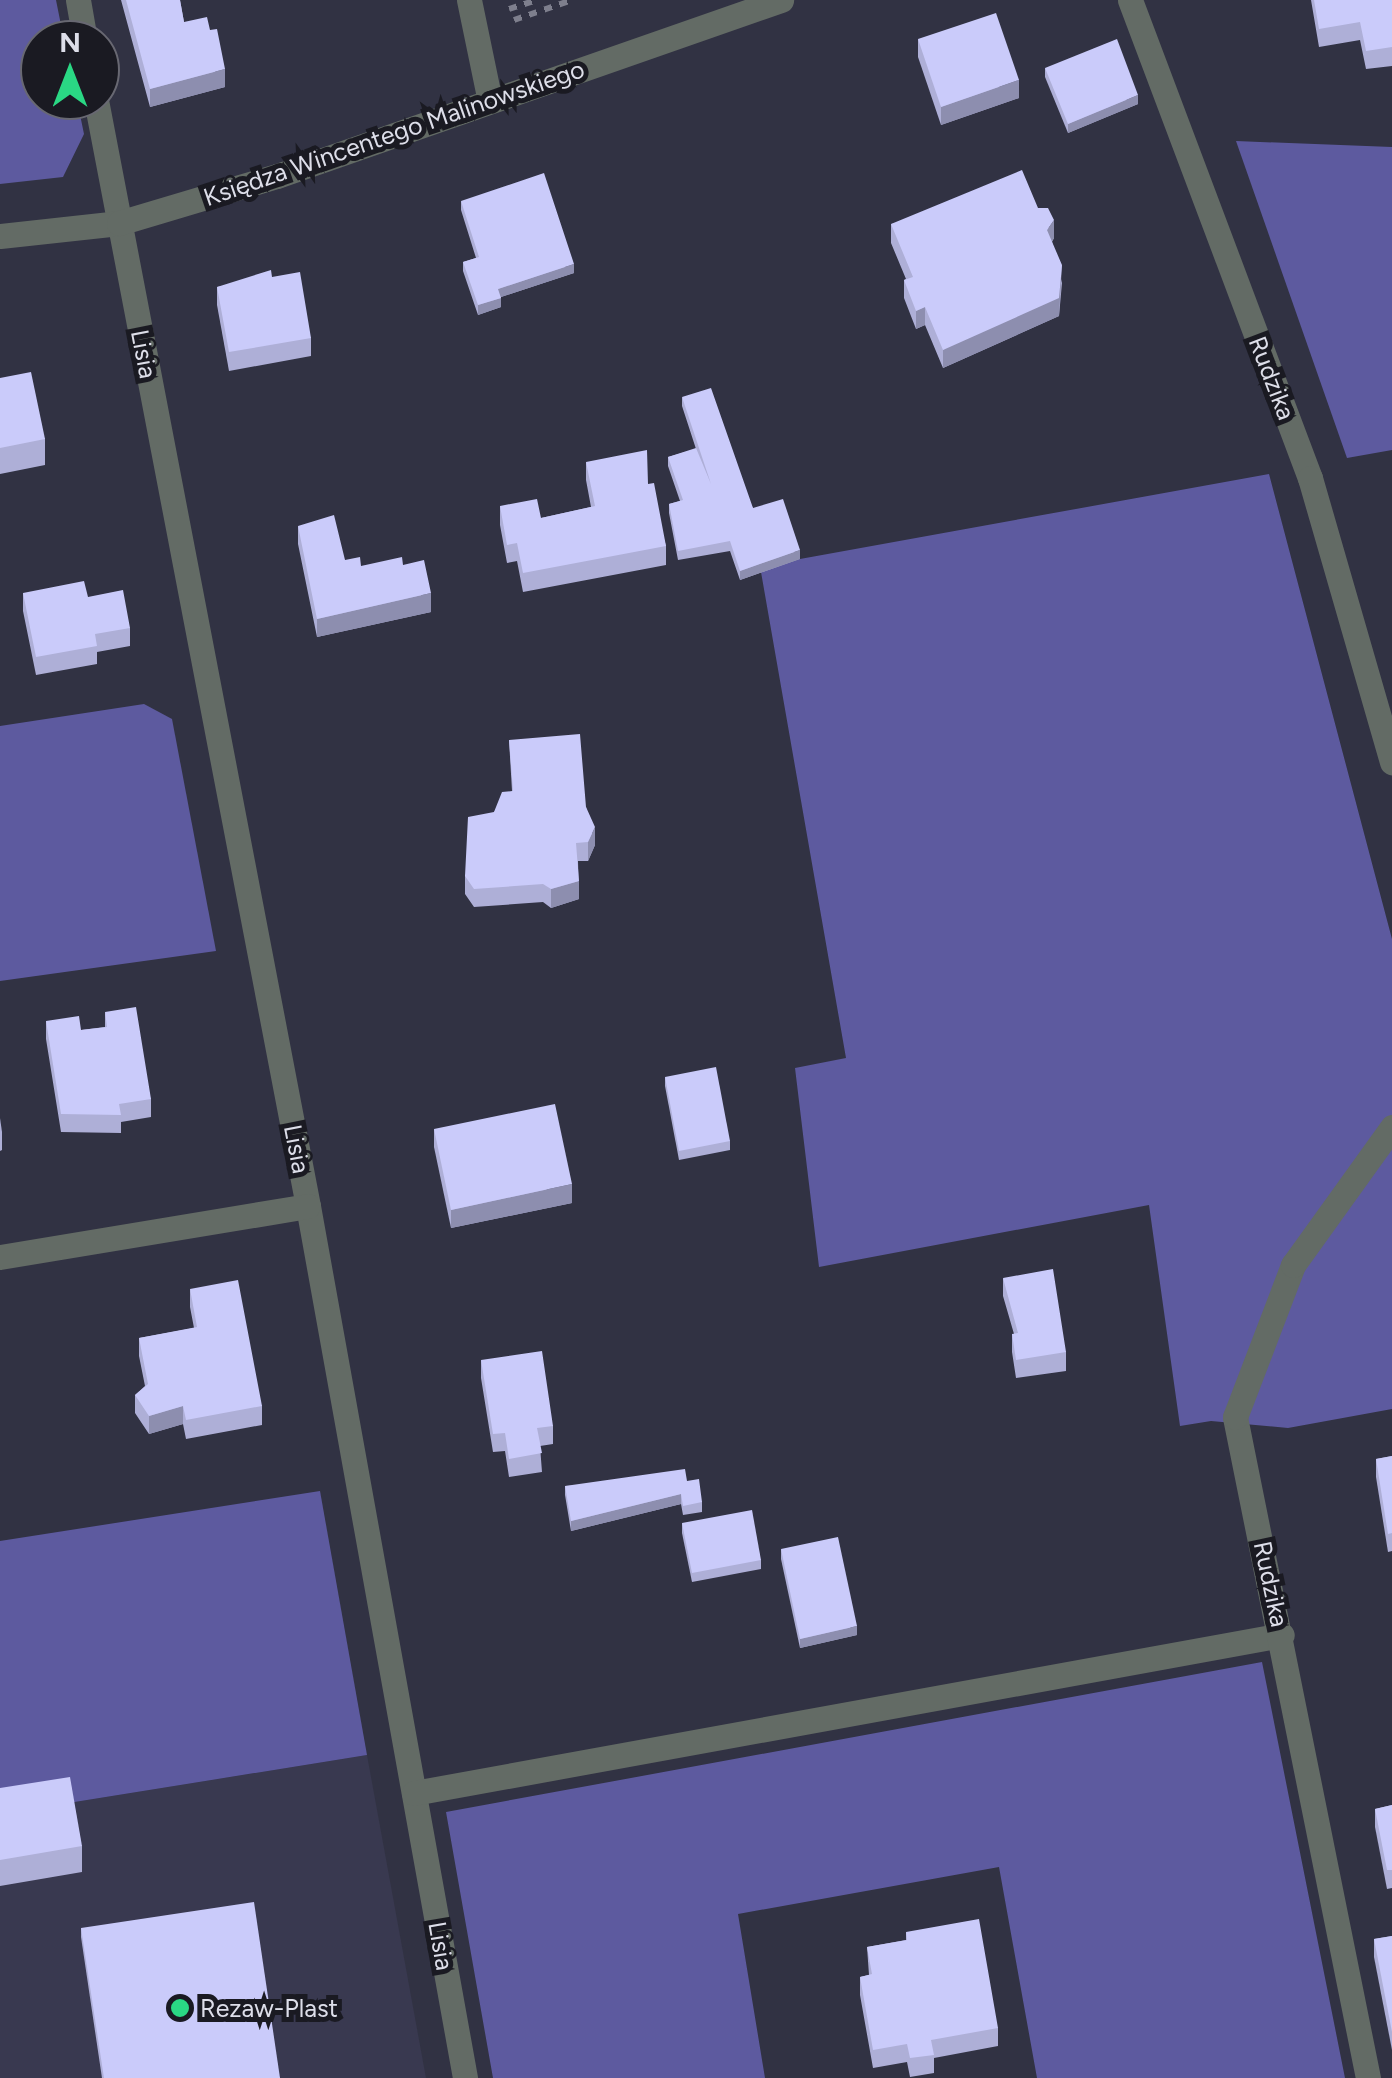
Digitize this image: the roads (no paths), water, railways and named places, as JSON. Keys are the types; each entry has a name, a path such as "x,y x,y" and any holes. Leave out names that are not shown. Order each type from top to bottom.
{"street":[{"path":"469,0 490,101"},
{"name":"Księdza Wincentego Malinowskiego","path":"0,236 118,222 276,176 781,0"},
{"name":"Rudzika","path":"1130,0 1310,478 1392,762"},
{"name":"Lisia","path":"100,120 308,1206 465,2078"},
{"name":"Rudzika","path":"1368,2078 1282,1635 1235,1417 1294,1265 1392,1126"},
{"path":"0,1257 308,1206"},
{"path":"414,1793 1282,1635"}],"place":[{"name":"Rezaw-Plast","path":"180,2008"}]}
